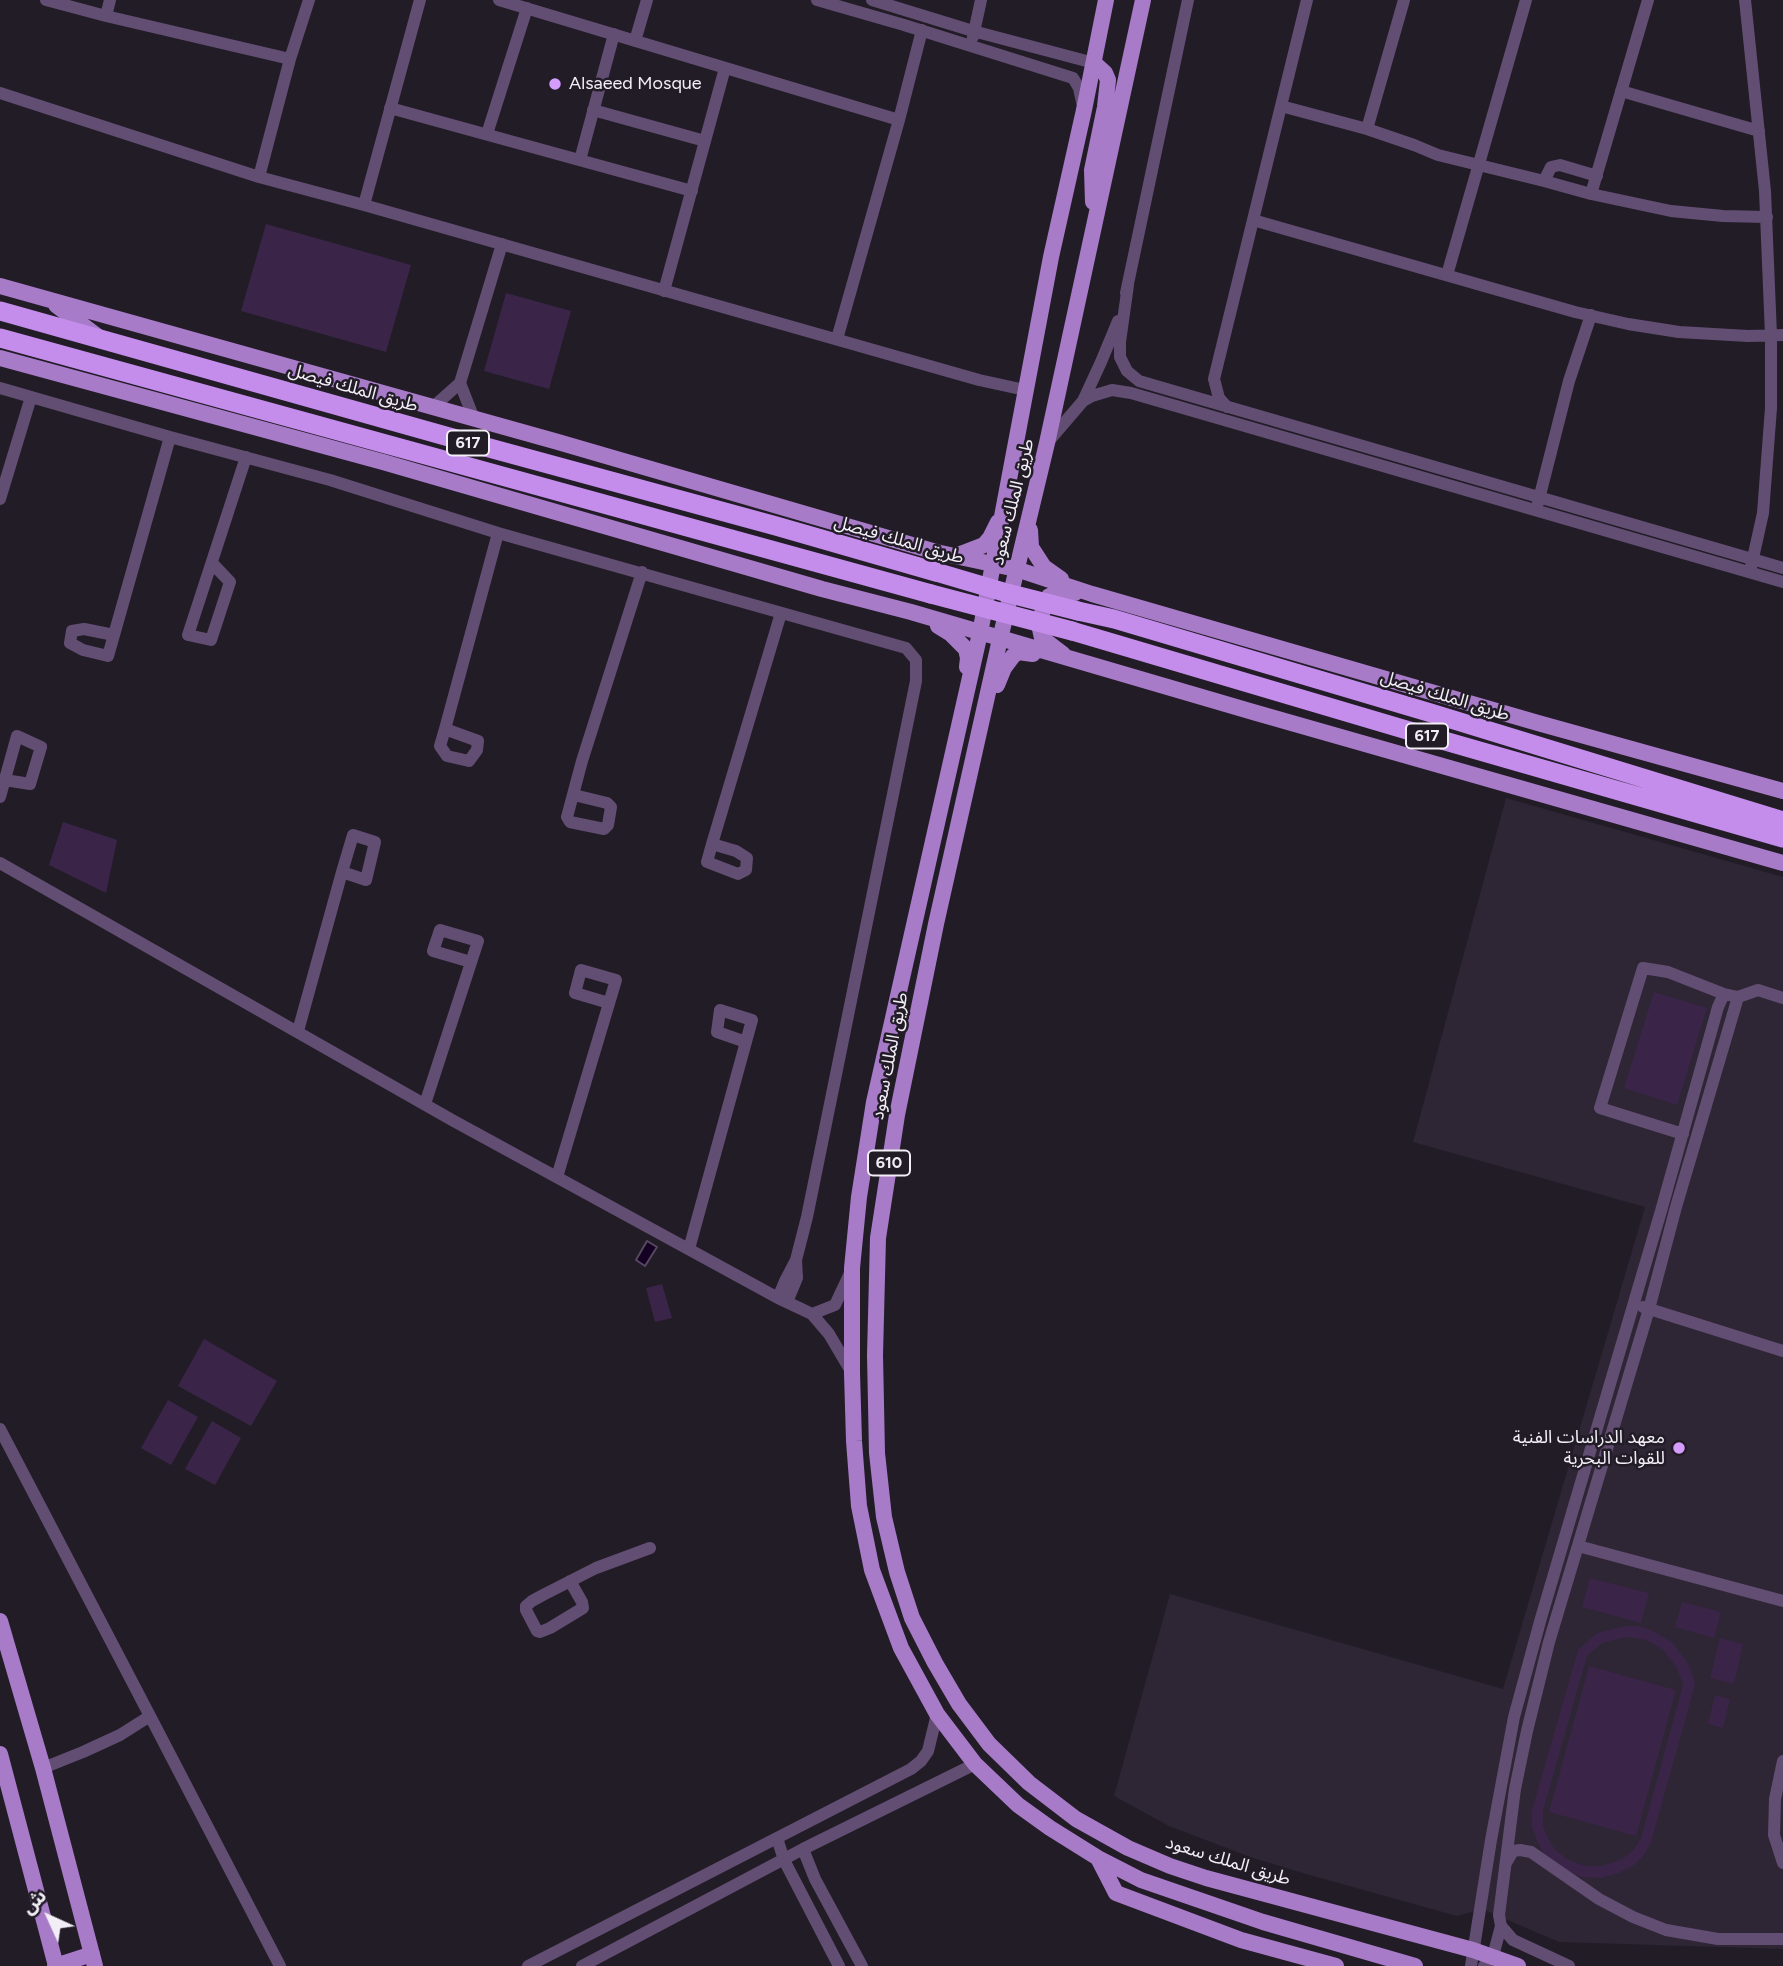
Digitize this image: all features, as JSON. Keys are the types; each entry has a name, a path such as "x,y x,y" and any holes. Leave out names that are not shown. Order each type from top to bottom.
{"highway":[{"name":"طريق الملك فيصل","path":"0,311 449,438 776,526 1007,593 1114,619 1783,821"},
{"name":"617","path":"0,338 1072,631 1783,838"}],"main road":[{"name":"طريق الملك سعود","path":"1106,0 1051,257 995,563 874,1102 859,1197 852,1268 852,1374 859,1506 872,1570 901,1648 937,1714 975,1764 1018,1805 1098,1858 1141,1880 1263,1922 1415,1966"},
{"name":"طريق الملك سعود","path":"1143,0 1047,443 1028,515 936,924 897,1115 878,1238 874,1355 877,1453 884,1517 897,1572 912,1618 959,1704 989,1744 1029,1783 1076,1819 1128,1847 1170,1866 1206,1878 1472,1958 1518,1966"},
{"path":"1087,257 1094,194 1092,170 1107,100 1108,80 1105,73 1094,64"},
{"path":"0,286 936,552 995,563 1092,594 1551,727 1781,787"},
{"path":"48,300 102,340"},
{"path":"0,358 65,356"},
{"path":"0,358 911,612 1070,660 1783,863"},
{"path":"106,368 207,411 261,429"},
{"path":"957,555 984,545 1005,507"},
{"path":"1028,515 1031,547 1044,567 1059,578 1092,594"},
{"path":"911,612 947,615 956,613 960,606 966,576 960,564 936,552"},
{"path":"1070,660 1042,638 1040,629 1043,610 1049,596 1058,593 1092,594"},
{"path":"911,612 951,634 966,649 968,658 963,708"},
{"path":"984,716 1004,668 1018,652 1070,660"},
{"path":"0,1621 43,1768 94,1960 56,1966 0,1755"},
{"path":"1098,1858 1116,1893 1241,1940 1336,1966"}],"street":[{"path":"46,0 290,59"},
{"path":"106,16 110,0"},
{"path":"259,177 290,59 309,0"},
{"path":"364,205 420,0"},
{"path":"499,0 899,120"},
{"path":"635,41 647,0"},
{"path":"817,0 1073,78 1079,88 1084,110"},
{"path":"872,0 1094,64"},
{"path":"972,46 981,0"},
{"path":"1188,0 1128,285 1120,342 1122,364 1139,381 1538,504"},
{"path":"1190,397 1199,393 1213,379 1307,0"},
{"path":"1367,129 1404,0"},
{"path":"1447,275 1525,0"},
{"path":"1591,194 1648,0"},
{"path":"1745,0 1777,335 1763,513 1751,566"},
{"path":"487,134 527,8"},
{"path":"836,339 922,30"},
{"path":"580,160 614,34"},
{"path":"664,291 725,68"},
{"path":"1621,91 1759,131"},
{"path":"0,93 259,177 979,380 1025,390"},
{"path":"1281,106 1367,129 1438,155 1591,194 1671,211 1767,217"},
{"path":"390,108 692,191"},
{"path":"593,110 705,141"},
{"path":"1544,181 1550,167 1560,165 1597,176"},
{"path":"1253,220 1591,315 1679,332 1777,335"},
{"path":"433,407 460,383 502,244"},
{"path":"1047,443 1083,401 1105,353 1128,285"},
{"path":"1538,504 1569,381 1591,315"},
{"path":"1213,379 1219,398 1227,407"},
{"path":"460,383 474,419"},
{"path":"0,388 330,480 498,533 906,648 916,660 916,681 807,1217 783,1300"},
{"path":"1083,401 1112,390 1131,393 1538,504 1751,566 1783,582"},
{"path":"0,499 31,397"},
{"path":"114,635 170,437"},
{"path":"212,563 230,582 211,640 188,635 246,457"},
{"path":"444,729 498,533"},
{"path":"1751,566 1783,568"},
{"path":"574,795 582,761 642,572"},
{"path":"712,844 781,613"},
{"path":"0,797 5,780"},
{"path":"0,863 425,1104 812,1314 829,1334 852,1374"},
{"path":"298,1031 342,872"},
{"path":"425,1104 471,962"},
{"path":"1683,1134 1600,1108 1643,968 1668,972 1731,996"},
{"path":"1472,1958 1514,1717 1718,1007 1731,996 1758,990 1783,998"},
{"path":"1489,1961 1501,1926 1499,1915 1515,1788 1549,1643 1649,1309 1731,996"},
{"path":"557,1177 609,1003"},
{"path":"689,1249 746,1042"},
{"path":"812,1314 835,1305 852,1268"},
{"path":"1634,1303 1783,1351"},
{"path":"0,1429 280,1966"},
{"path":"1578,1546 1783,1601"},
{"path":"570,1581 583,1602 583,1608 550,1628 537,1631 528,1617 526,1606 532,1601 570,1581 596,1568 650,1548"},
{"path":"528,1966 911,1769 928,1751 937,1714"},
{"path":"43,1768 120,1735 150,1716"},
{"path":"1783,1761 1774,1799 1774,1835 1783,1863"},
{"path":"582,1966 803,1849 975,1764"},
{"path":"776,1838 834,1964"},
{"path":"803,1849 815,1879 862,1966"},
{"path":"1506,1864 1513,1852 1531,1852 1599,1899 1666,1930 1718,1939 1783,1939"},
{"path":"1501,1926 1513,1940 1569,1966"}],"shaded area":[{"path":"266,224 411,265 386,352 241,311"},
{"path":"506,293 571,311 549,389 484,371"},
{"name":"معهد الدراسات الفنية للقوات البحرية","path":"1506,798 1783,877 1783,1949 1559,1942 1482,1909 1457,1916 1250,1857 1169,1826 1114,1796 1170,1594 1503,1689 1645,1207 1413,1142"},
{"path":"63,822 117,840 106,893 49,865"},
{"path":"1654,992 1707,1008 1677,1105 1624,1088"},
{"path":"647,1241 657,1247 645,1266 636,1260"},
{"path":"662,1284 672,1318 655,1322 646,1288"},
{"path":"204,1339 277,1381 251,1426 178,1386"},
{"path":"168,1400 198,1417 171,1465 141,1448"},
{"path":"212,1421 241,1438 215,1485 185,1469"},
{"path":"1590,1578 1649,1593 1641,1623 1582,1607"},
{"path":"1682,1602 1721,1612 1714,1638 1675,1627"},
{"path":"1625,1626 1640,1626 1651,1630 1672,1642 1687,1662 1695,1685 1651,1842 1634,1865 1601,1878 1582,1877 1562,1869 1546,1857 1532,1828 1532,1810 1578,1650 1597,1633","holes":["1626,1637 1647,1640 1664,1651 1677,1668 1683,1685 1641,1838 1627,1856 1615,1862 1584,1866 1555,1850 1543,1826 1543,1811 1587,1656 1602,1643"]},
{"path":"1720,1638 1743,1644 1734,1684 1710,1678"},
{"path":"1589,1666 1676,1690 1636,1836 1549,1812"},
{"path":"1715,1695 1730,1699 1723,1728 1708,1724"}],"place":[{"name":"Alsaeed Mosque","path":"555,84"},
{"name":"معهد الدراسات الفنية للقوات البحرية","path":"1679,1448"}]}
